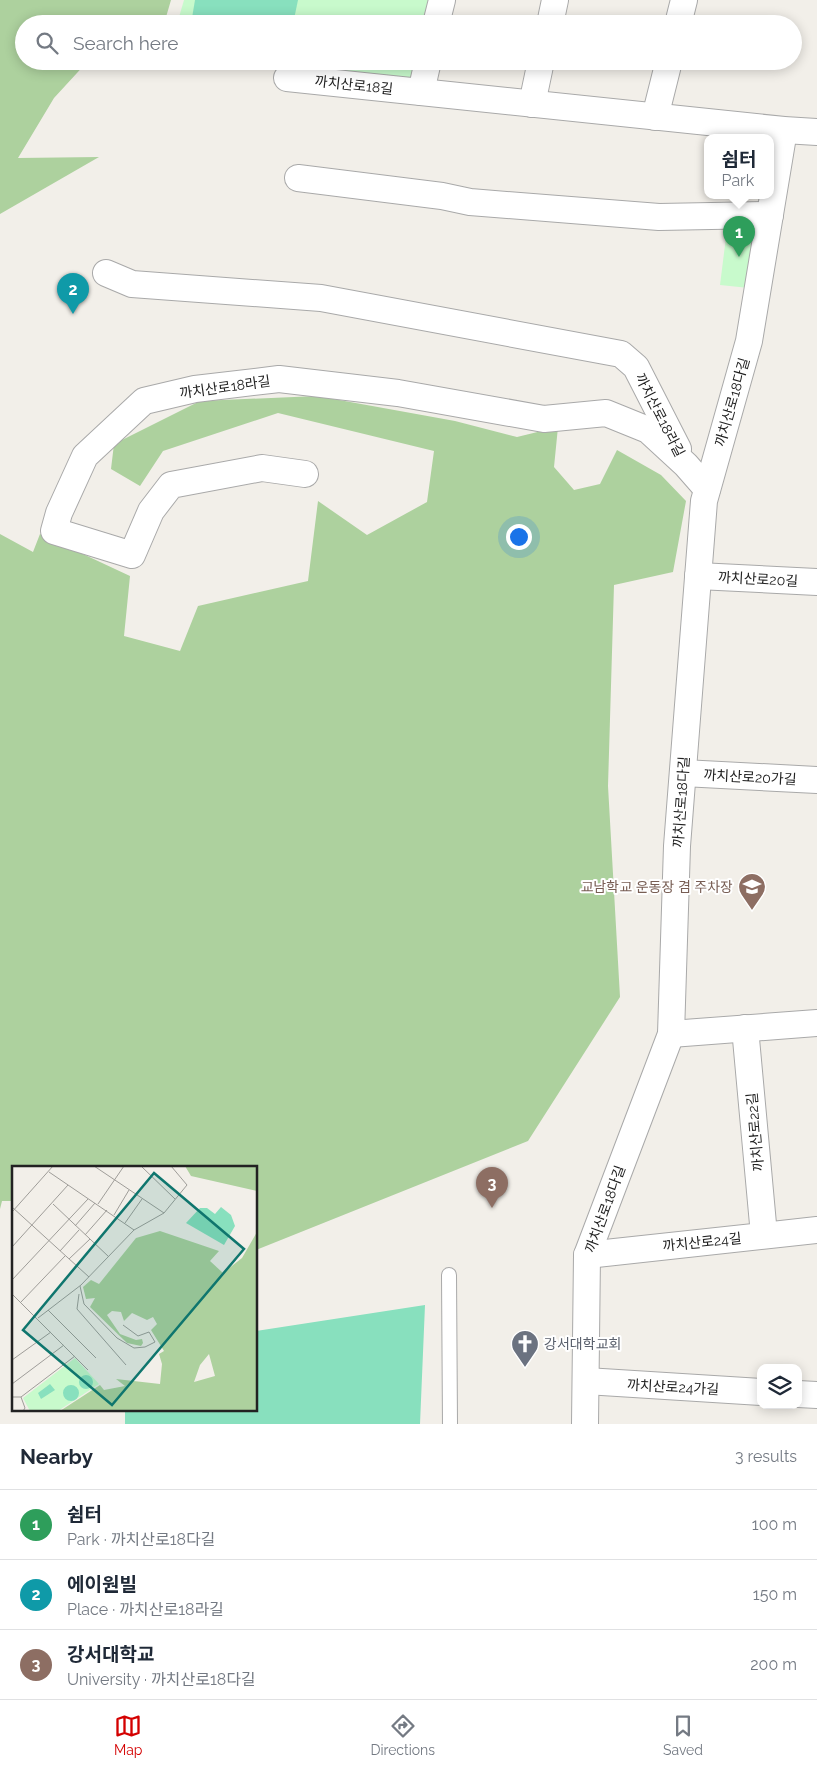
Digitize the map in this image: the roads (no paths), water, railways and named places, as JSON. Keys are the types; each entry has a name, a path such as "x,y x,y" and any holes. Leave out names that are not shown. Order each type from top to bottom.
{"street":[{"path":"438,15 442,0"},
{"path":"552,15 555,0"},
{"path":"680,15 684,0"},
{"path":"421,92 426,70"},
{"path":"532,104 539,70"},
{"path":"655,117 667,70"},
{"name":"까치산로18길","path":"287,78 817,132"},
{"name":"까치산로18다길","path":"774,191 784,130"},
{"path":"298,178 442,196 470,202 659,217 770,215"},
{"name":"까치산로18다길","path":"585,1424 587,1255 671,1034 677,846 704,501 749,341 773,199"},
{"name":"까치산로18라길","path":"106,273 132,284 321,298 621,354 636,367 686,465"},
{"name":"까치산로18라길","path":"305,474 262,468 171,485 151,511 132,555 54,531 84,456 144,402 195,389 279,379 398,393 544,419 606,413 648,430 686,465 707,489"},
{"name":"까치산로20길","path":"698,576 817,582"},
{"name":"까치산로20가길","path":"683,773 817,780"},
{"path":"671,1034 817,1023"},
{"name":"까치산로22길","path":"745,1028 764,1235"},
{"name":"까치산로24길","path":"587,1255 817,1230"},
{"name":"까치산로24가길","path":"586,1381 757,1392"},
{"path":"802,1394 817,1395"}],"lane":[{"path":"449,1276 450,1424"}],"place":[{"name":"쉼터","path":"739,257"},
{"name":"에이원빌","path":"73,314"},
{"name":"교남학교 운동장 겸 주차장","path":"752,911"},
{"name":"강서대학교","path":"492,1208"},
{"name":"강서대학교회","path":"525,1368"}]}
